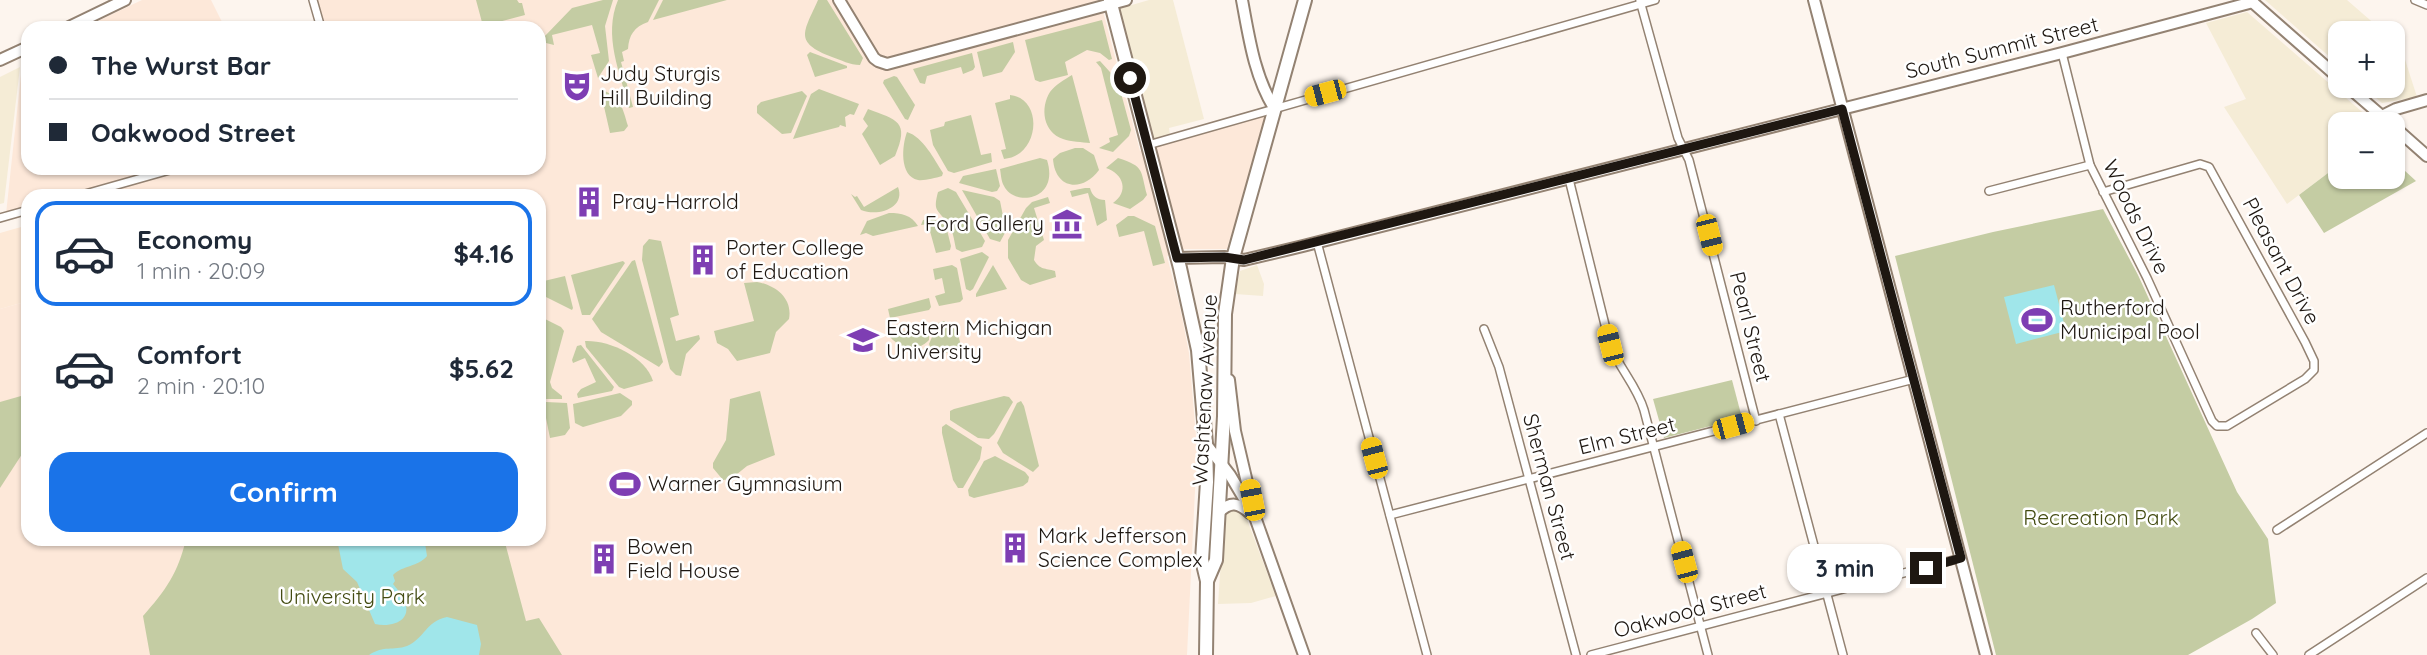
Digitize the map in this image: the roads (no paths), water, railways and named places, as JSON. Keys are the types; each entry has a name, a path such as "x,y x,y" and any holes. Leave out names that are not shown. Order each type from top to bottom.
{"main road":[{"name":"Washtenaw Avenue","path":"1207,580 1216,561 1225,314 1233,258 1306,0"},
{"name":"Washtenaw Avenue","path":"1110,2 1177,258 1198,350 1207,482 1202,560 1207,580 1206,655"}],"street":[{"path":"82,21 125,0"},
{"path":"313,0 319,21"},
{"path":"839,0 878,61 893,63 1110,2 1126,0"},
{"path":"1242,0 1255,66 1274,108"},
{"path":"1148,145 1640,2 1655,0"},
{"path":"1814,0 1986,655"},
{"path":"2415,0 2427,5"},
{"path":"2252,1 2328,68"},
{"name":"South Summit Street","path":"1177,258 1244,260 2062,53 2252,1"},
{"name":"Pearl Street","path":"1640,2 1678,138 1689,160 1756,421"},
{"path":"0,60 21,50"},
{"name":"Woods Drive","path":"2062,53 2090,165 2147,278 2212,421 2217,425"},
{"path":"2361,98 2377,112"},
{"path":"2390,112 2427,100"},
{"path":"2405,137 2427,156"},
{"name":"Pleasant Drive","path":"2103,192 2200,164 2209,167 2314,361 2314,370 2305,379 2227,426 2217,425"},
{"path":"1989,191 2090,165"},
{"path":"103,189 152,175"},
{"path":"1569,179 1610,345 1617,362 1640,397 1708,655"},
{"path":"0,218 21,212"},
{"path":"1317,242 1427,655"},
{"name":"Sherman Street","path":"1484,329 1499,367 1576,655"},
{"path":"1225,342 1235,431 1255,517 1304,655"},
{"name":"Elm Street","path":"1390,515 1914,379"},
{"path":"1779,414 1843,655"},
{"path":"2277,530 2427,433"},
{"path":"1206,444 1255,517"},
{"path":"1219,512 1234,503 1241,505 1255,517"},
{"name":"Oakwood Street","path":"1591,655 1961,558"},
{"path":"2309,655 2427,578"},
{"path":"2256,633 2273,655"}],"water":[{"name":"Rutherford Municipal Pool","path":"2054,285 2066,331 2016,344 2004,297"},
{"path":"338,546 425,546 427,556 393,575 393,584 401,594 406,612 400,621 389,625 375,624 357,582 343,569"},
{"path":"447,617 477,625 481,644 479,655 369,655 379,650 407,646 418,639 429,626"}],"place":[{"name":"Judy Sturgis Hill Building","path":"577,86"},
{"name":"Pray-Harrold","path":"589,202"},
{"name":"Ford Gallery","path":"1067,224"},
{"name":"Porter College of Education","path":"703,260"},
{"name":"Rutherford Municipal Pool","path":"2037,320"},
{"name":"Eastern Michigan University","path":"863,340"},
{"name":"Warner Gymnasium","path":"625,484"},
{"name":"Mark Jefferson Science Complex","path":"1015,548"},
{"name":"Bowen Field House","path":"604,559"}],"park label":[{"name":"Recreation Park","path":"2101,518"},
{"name":"University Park","path":"352,597"}]}
